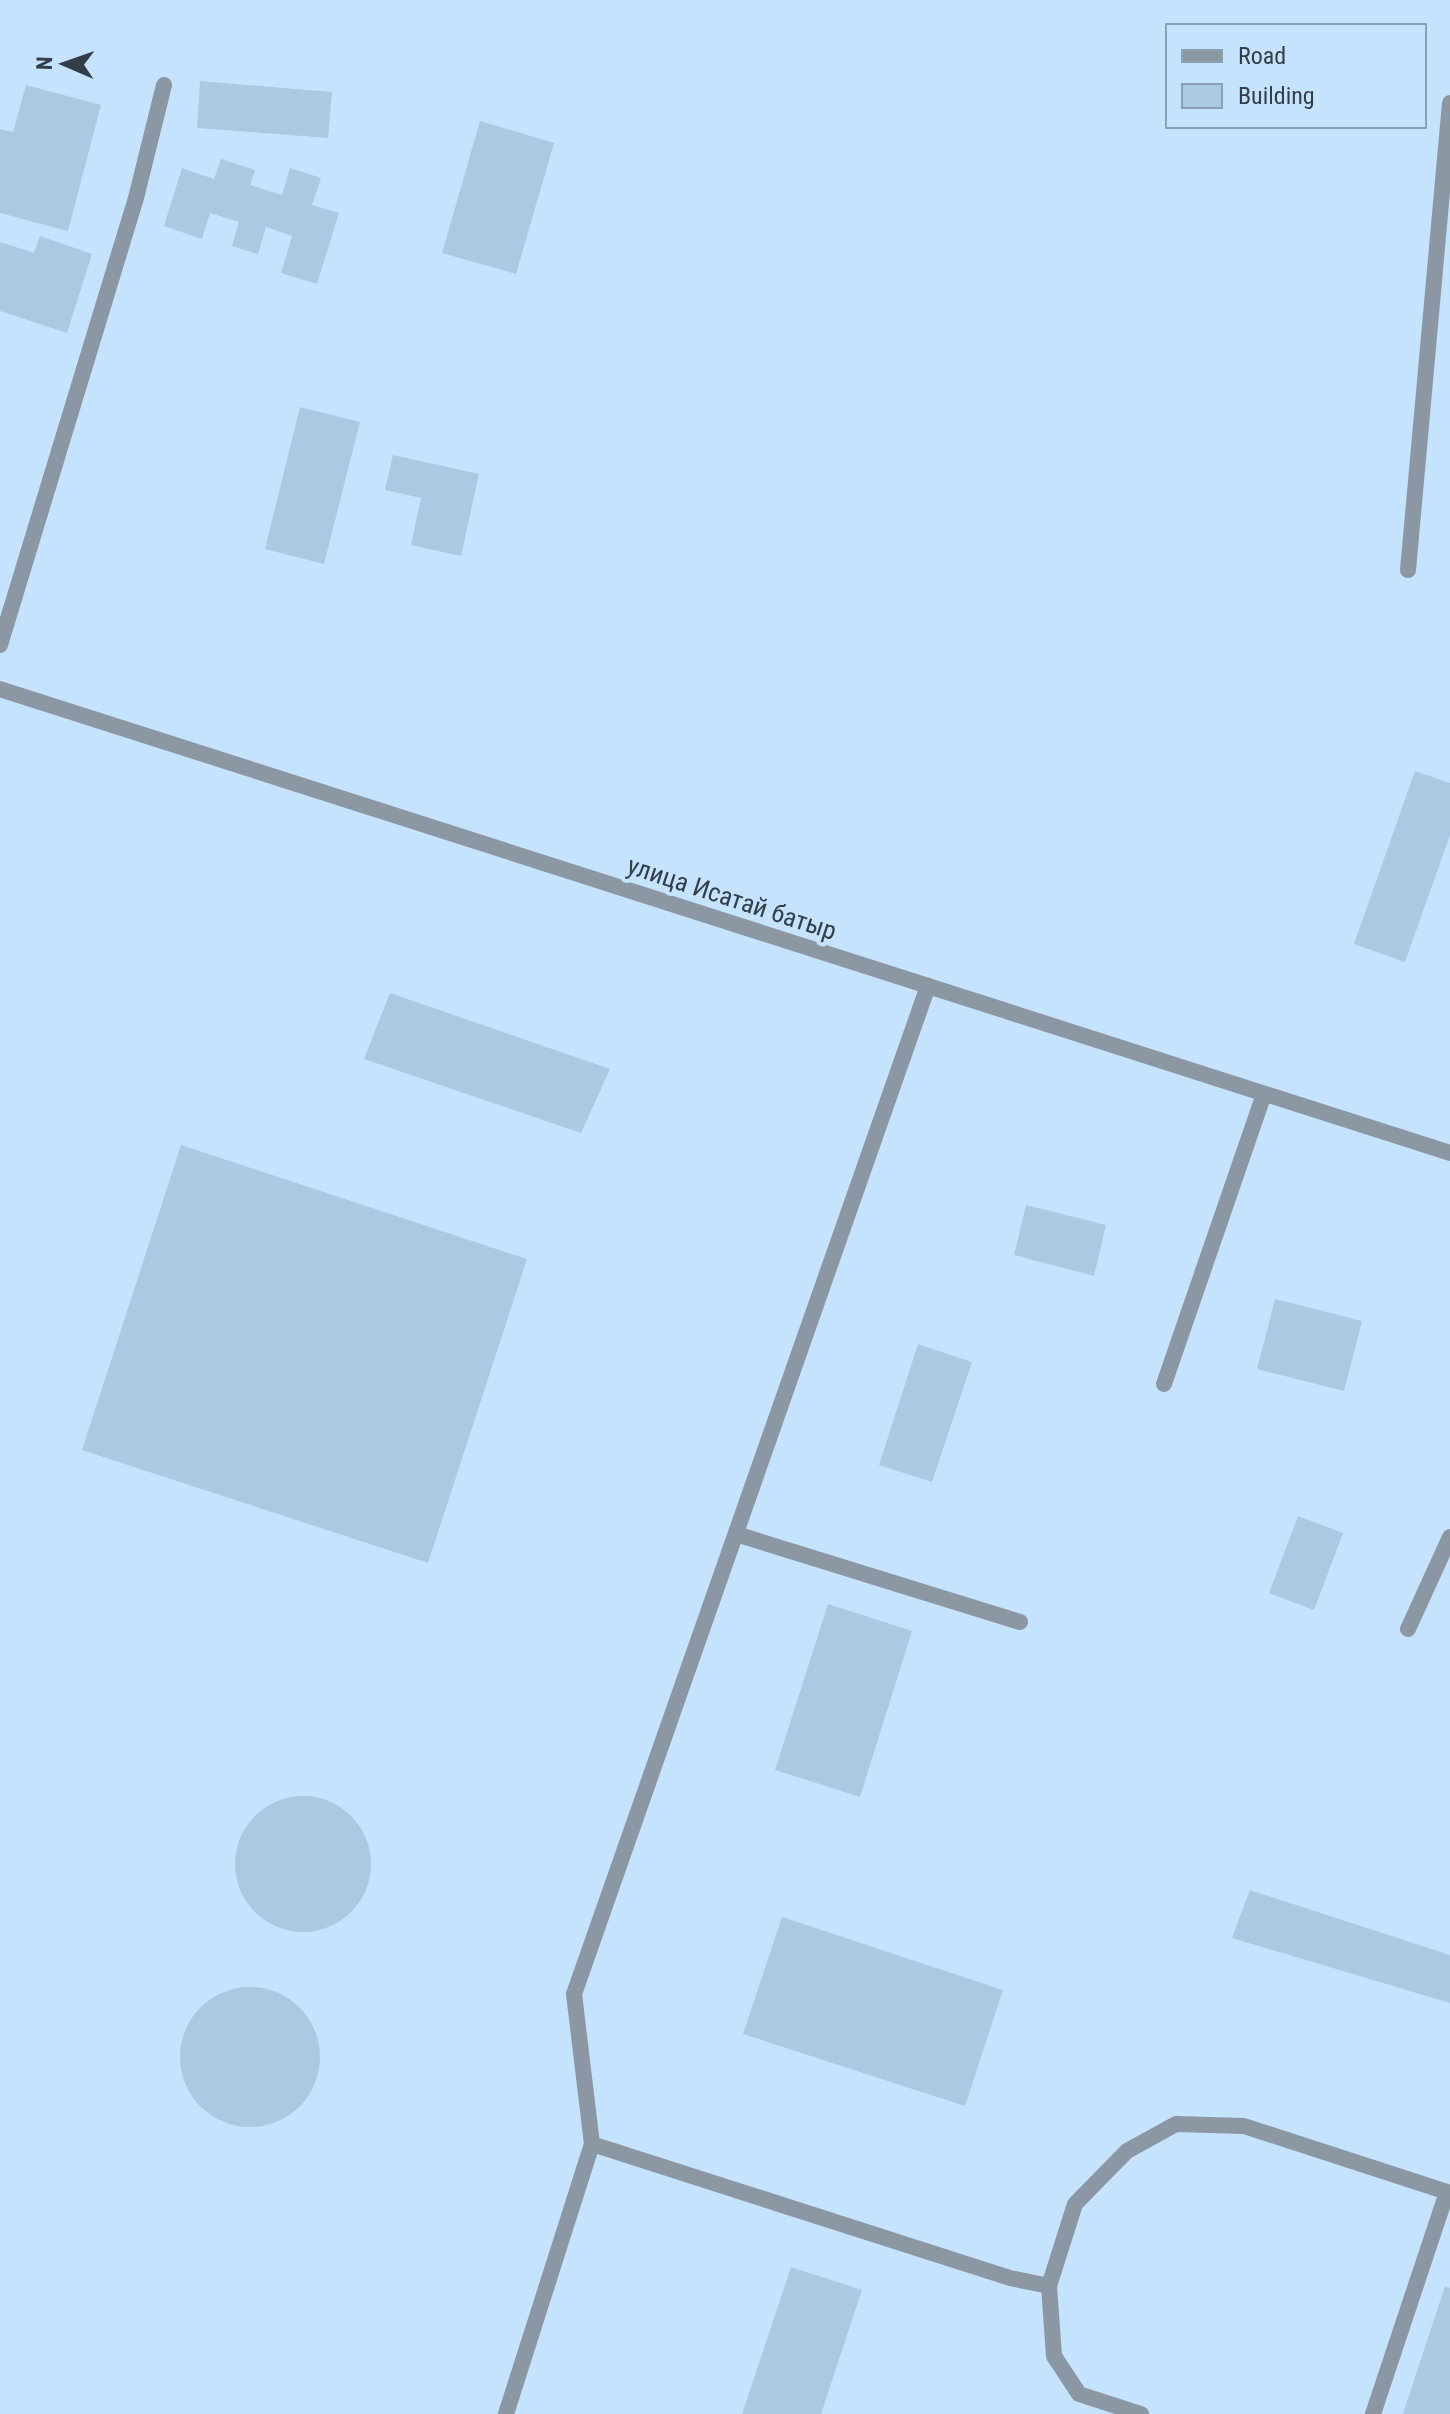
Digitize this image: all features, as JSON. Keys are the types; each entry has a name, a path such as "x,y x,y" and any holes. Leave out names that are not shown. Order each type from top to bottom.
{"street":[{"path":"0,645 136,198 164,85"},
{"path":"1408,570 1450,103"},
{"name":"улица Исатай батыр","path":"0,689 1450,1153"},
{"path":"506,2414 592,2144 574,1994 928,986"},
{"path":"1164,1384 1264,1094"},
{"path":"736,1534 1020,1622"},
{"path":"1408,1629 1450,1537"},
{"path":"1141,2414 1079,2394 1054,2356 1049,2286 1075,2204 1127,2151 1176,2124 1244,2126 1449,2193 1373,2414"},
{"path":"592,2144 1010,2278 1049,2286"}],"building":[{"path":"200,81 332,92 328,138 197,128"},
{"path":"26,85 101,105 68,231 0,213 0,129 13,132"},
{"path":"480,121 554,143 516,274 442,253"},
{"path":"221,159 255,170 250,185 282,195 290,168 321,178 312,205 339,213 317,284 281,273 292,236 266,227 258,254 232,246 239,222 210,213 202,239 164,226 182,168 214,179"},
{"path":"40,236 92,254 67,333 0,311 0,242 34,253"},
{"path":"300,407 360,422 324,564 265,549"},
{"path":"393,455 479,474 461,556 411,545 421,498 385,490"},
{"path":"1415,771 1450,783 1450,835 1405,962 1354,944"},
{"path":"390,993 610,1069 581,1133 364,1059"},
{"path":"181,1145 527,1259 428,1563 82,1450"},
{"path":"1026,1205 1106,1225 1094,1276 1014,1255"},
{"path":"1275,1299 1362,1321 1344,1391 1257,1369"},
{"path":"918,1344 972,1362 932,1482 879,1465"},
{"path":"1298,1516 1343,1533 1314,1610 1269,1593"},
{"path":"828,1604 912,1631 860,1797 775,1770"},
{"path":"303,1796 329,1801 351,1816 366,1838 371,1864 366,1890 351,1912 329,1927 303,1932 277,1927 255,1912 240,1890 235,1864 240,1838 255,1816 277,1801"},
{"path":"1250,1890 1450,1955 1450,2003 1232,1938"},
{"path":"782,1917 1003,1990 965,2106 743,2034"},
{"path":"250,1987 277,1993 299,2008 314,2030 320,2057 314,2084 299,2106 277,2121 250,2127 223,2121 201,2106 186,2084 180,2057 186,2030 201,2008 223,1993"},
{"path":"791,2267 862,2290 821,2414 742,2414"},
{"path":"1445,2286 1450,2288 1450,2414 1403,2414"}]}
